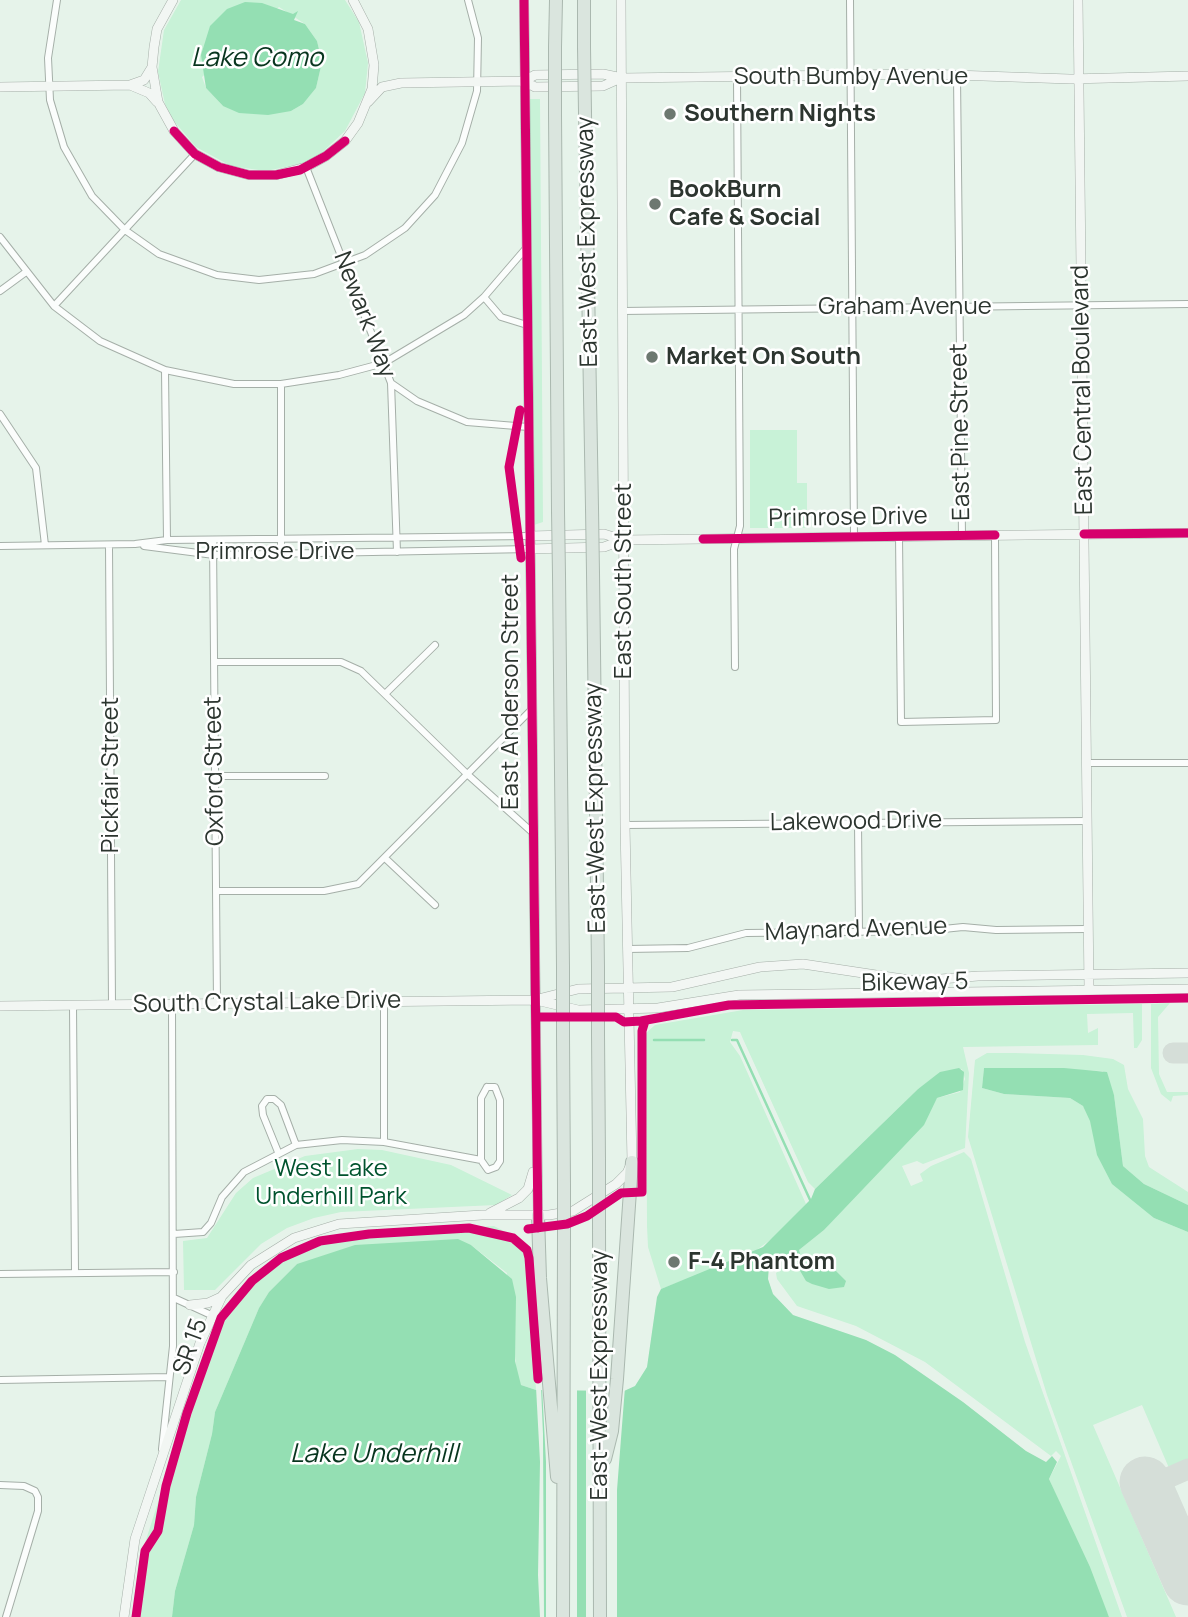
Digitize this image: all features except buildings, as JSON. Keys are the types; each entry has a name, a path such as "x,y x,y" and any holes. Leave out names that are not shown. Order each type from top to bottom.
{"highway":[{"name":"East-West Expressway","path":"556,0 563,967 564,1617"},
{"name":"East-West Expressway","path":"584,0 598,967 600,1617"},
{"path":"601,1476 612,1431 632,1162"},
{"path":"538,1215 548,1380 564,1548"}],"main road":[{"path":"158,102 152,67 157,29 173,0"},
{"path":"130,85 149,93 158,102 174,131 195,154 219,167 249,175 276,175 306,167 345,141 368,102 374,65 368,29 353,0"},
{"name":"East Anderson Street","path":"524,0 535,1163 538,1215"},
{"name":"East South Street","path":"621,0 625,825 632,1162"},
{"name":"East Central Boulevard","path":"1078,0 1088,989"},
{"path":"374,65 383,78 401,83"},
{"path":"0,87 130,85 144,80 152,67"},
{"name":"South Bumby Avenue","path":"368,102 382,87 401,83 524,81 535,87 603,86 622,78 851,75 1079,79 1188,76"},
{"name":"Primrose Drive","path":"530,536 604,534 624,540 1188,533"},
{"name":"Primrose Drive","path":"530,549 604,547 624,540"},
{"name":"South Crystal Lake Drive","path":"0,1006 534,1000 578,989 672,987 751,969 803,964 916,981 978,976 1188,973"},
{"name":"South Crystal Lake Drive","path":"534,1000 578,1010 667,1007 739,995 1188,989"},
{"name":"SR 15","path":"124,1617 135,1539 211,1315 222,1296 251,1265 271,1250 315,1229 363,1221 561,1214 583,1207 625,1176 632,1162"},
{"name":"SR 15","path":"482,1215 501,1210 525,1192 535,1163"},
{"path":"190,1305 208,1303 222,1296"}],"street":[{"path":"57,0 49,44 49,86 57,127 81,179 104,209 125,230 159,254 189,267 244,279 288,279 346,264 376,249 405,228 435,195 462,144 473,113 478,82 478,38 468,0"},
{"path":"850,0 855,537"},
{"name":"East Pine Street","path":"957,76 962,536"},
{"path":"735,667 734,549 740,526 737,77"},
{"path":"54,306 195,154"},
{"name":"Newark Way","path":"306,167 391,383 397,552"},
{"path":"0,237 54,306 100,341 165,370 234,384 281,384 340,375 384,363 440,332 484,297 527,247"},
{"path":"0,291 26,272"},
{"path":"484,297 501,317 527,325"},
{"name":"Graham Avenue","path":"622,310 1188,304"},
{"path":"165,370 167,540"},
{"path":"391,383 417,401 467,422 528,427"},
{"path":"281,384 281,554"},
{"path":"0,414 36,468 45,545"},
{"name":"Primrose Drive","path":"0,546 109,545 167,540 530,536"},
{"name":"East Pine Street","path":"899,536 901,722 996,720 995,536"},
{"name":"Oxford Street","path":"214,540 217,1003"},
{"name":"Primrose Drive","path":"135,544 214,555 530,549"},
{"name":"Pickfair Street","path":"109,545 112,1005"},
{"path":"385,694 435,645"},
{"path":"214,662 341,662 361,671 467,774 532,832"},
{"path":"216,891 341,890 358,884 531,710"},
{"path":"1086,763 1188,763"},
{"path":"215,776 325,776"},
{"name":"Lakewood Drive","path":"625,825 1087,821"},
{"path":"858,822 859,931"},
{"path":"385,858 435,905"},
{"name":"Maynard Avenue","path":"627,949 688,948 746,933 963,927 996,930 1087,929"},
{"path":"384,1002 384,1142"},
{"path":"161,1458 174,1298 172,1004"},
{"path":"73,1005 75,1273"},
{"path":"174,1234 196,1235 203,1232 211,1223 222,1197 244,1172 296,1145 342,1140 384,1142 481,1160 488,1170 496,1167 500,1161 500,1100 495,1087 487,1087 481,1098 481,1160"},
{"path":"278,1152 263,1115 262,1106 267,1099 274,1099 281,1105 296,1145"},
{"path":"0,1274 174,1272"},
{"path":"174,1298 211,1315"},
{"path":"0,1380 169,1377"},
{"path":"0,1485 24,1486 35,1491 38,1511 6,1617"}],"green space":[{"path":"181,0 345,0 359,22 368,63 365,93 345,131 319,155 304,163 266,171 231,166 196,147 173,120 165,104 158,72 164,30","holes":["279,7 305,24 317,41 322,62 316,88 303,104 291,111 223,106 206,88 202,77"]},
{"path":"529,99 540,99 543,522 534,525"},
{"path":"750,430 797,430 797,483 807,483 807,528 750,528"},
{"path":"1170,1003 1158,1017 1159,1074 1167,1092 1188,1092 1188,1095 1173,1096 1171,1102 1161,1094 1151,1068 1151,1004"},
{"path":"1142,1004 1142,1040 1137,1048 1134,1048 1133,1013 1087,1014 1088,1033 1098,1028 1098,1045 963,1047 969,1073 965,1148 923,1164 917,1161 902,1166 911,1186 923,1181 920,1174 931,1166 964,1152 971,1159 1025,1342 1122,1617 1109,1617 1049,1479 1061,1456 1056,1451 1051,1456 925,1362 856,1326 797,1306 777,1279 776,1273 790,1261 796,1266 820,1263 804,1264 799,1259 799,1250 824,1230 937,1098 960,1092 965,1079 962,1069 940,1073 918,1089 815,1189 808,1182 740,1032 733,1031 730,1042 740,1056 806,1204 777,1235 751,1254 661,1289 648,1247 646,1033 655,1025 743,1010"},
{"path":"987,1053 1083,1055 1113,1059 1124,1065 1128,1089 1143,1119 1145,1156 1149,1167 1188,1192 1188,1205 1144,1184 1123,1166 1114,1095 1103,1071 984,1068 982,1088 1004,1094 1070,1098 1083,1106 1154,1218 1188,1232 1188,1460 1169,1468 1142,1405 1093,1425 1176,1617 1127,1617 1047,1395 968,1137 975,1060"},
{"name":"West Lake Underhill Park","path":"358,1149 382,1150 451,1165 512,1195 496,1205 341,1212 314,1218 287,1228 261,1244 215,1290 184,1290 183,1241 207,1238 236,1193 253,1178 305,1156"},
{"path":"494,1226 508,1233 527,1255 536,1390 521,1385 517,1377 507,1273 471,1245 297,1264 269,1292 259,1308 215,1412 196,1497 194,1525 175,1591 172,1617 133,1617 145,1543 208,1345 222,1315 252,1279 284,1253 325,1237"}],"water":[{"name":"Lake Como","path":"245,2 262,3 293,14 298,11 294,20 305,24 317,41 322,62 316,88 303,104 291,111 268,115 239,113 223,106 206,88 201,55 210,26 227,9"},
{"name":"Lake Underhill","path":"959,1068 964,1072 963,1090 937,1098 924,1125 824,1230 799,1250 803,1264 831,1266 846,1281 844,1287 829,1289 806,1281 792,1257 769,1266 768,1279 773,1294 793,1315 866,1340 895,1355 963,1402 1026,1451 1046,1462 1052,1456 1057,1462 1049,1479 1090,1567 1109,1617 172,1617 175,1591 194,1525 196,1497 215,1412 259,1308 269,1292 297,1264 355,1245 458,1239 471,1245 512,1279 516,1297 515,1361 521,1385 536,1390 624,1391 635,1386 647,1367 657,1297 661,1289 763,1247 811,1199 815,1189 918,1089 940,1072"},
{"path":"984,1068 1064,1068 1107,1072 1114,1095 1123,1166 1144,1184 1188,1205 1188,1232 1154,1218 1112,1184 1097,1155 1090,1121 1083,1106 1070,1098 1004,1094 982,1088"}],"pier":[{"path":"536,1387 541,1387 543,1434 544,1617 540,1617 538,1575 540,1462"},
{"path":"542,1387 577,1387 577,1617 546,1617 546,1462"},
{"path":"625,1387 617,1490 617,1617 586,1617 586,1388"}],"waterway":[{"path":"654,1040 704,1040"},
{"path":"732,1040 737,1040 811,1202"}],"taxiway":[{"path":"1173,1053 1188,1053"},
{"path":"1147,1487 1188,1469"},
{"path":"1177,1554 1178,1538 1188,1527"}],"runway":[{"path":"1145,1482 1188,1580"}],"cycle path":[{"path":"524,0 538,1228"},
{"path":"174,131 195,154 219,167 249,175 276,175 300,170 326,156 345,141"},
{"path":"520,410 509,467 521,558"},
{"path":"1084,534 1188,533"},
{"path":"703,539 995,535"},
{"name":"Bikeway 5","path":"539,1017 616,1017 624,1022 729,1005 1188,998"},
{"path":"528,1229 567,1224 587,1216 621,1193 642,1192 642,1031 645,1021"},
{"name":"SR 15","path":"136,1617 145,1551 158,1531 166,1486 187,1413 221,1318 252,1281 281,1258 320,1241 369,1234 469,1228 513,1238 527,1250 529,1258 538,1379"}],"place":[{"name":"Southern Nights","path":"670,114"},
{"name":"BookBurn Cafe & Social","path":"655,204"},
{"name":"Market On South","path":"652,357"},
{"name":"F-4 Phantom","path":"674,1262"}]}
